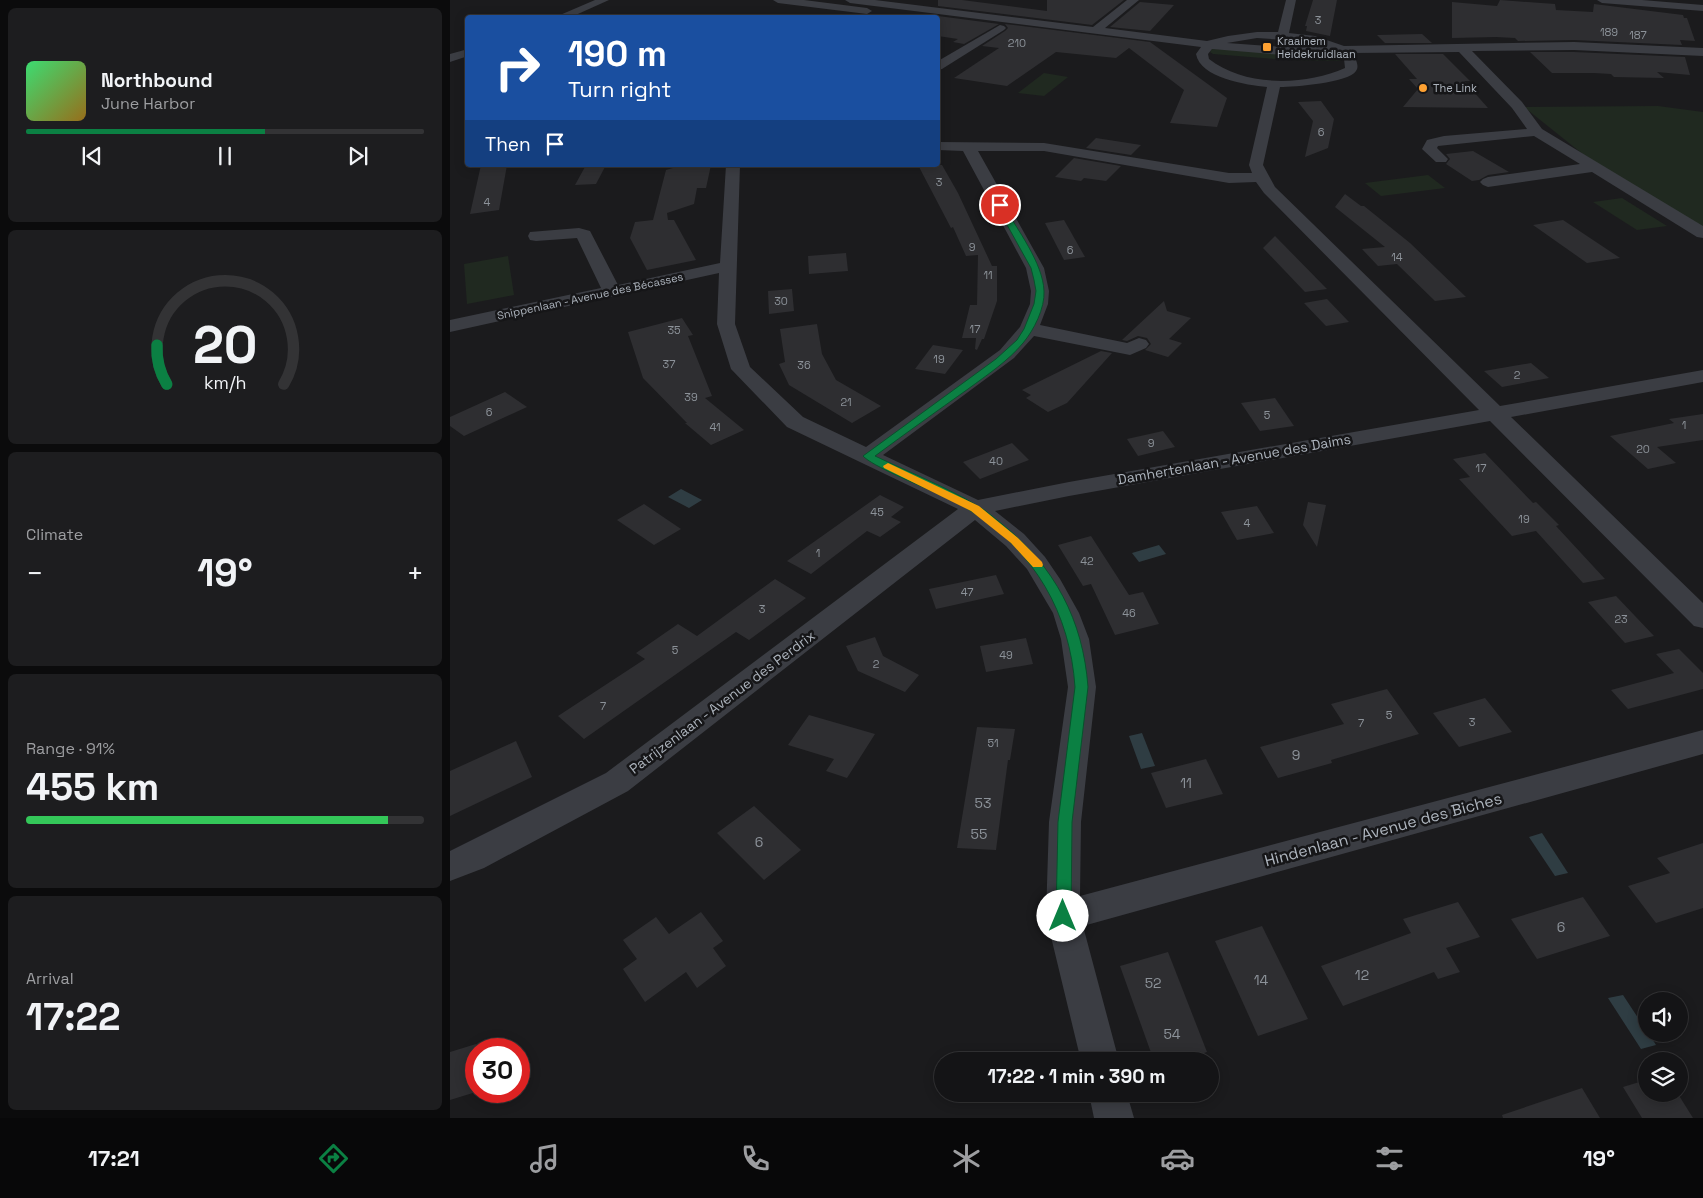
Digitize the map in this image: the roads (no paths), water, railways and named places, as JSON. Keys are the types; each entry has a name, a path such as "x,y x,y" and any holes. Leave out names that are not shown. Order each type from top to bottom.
{"street":[{"path":"566,15 604,0"},
{"path":"778,0 850,5 1096,30 1265,60 1608,47 1703,52"},
{"path":"836,15 850,5 864,2 912,12 933,0"},
{"path":"1096,30 1134,0"},
{"path":"1283,36 1291,0"},
{"path":"1602,0 1703,8"},
{"path":"940,20 1206,49 1243,36 1283,36 1329,44 1349,57 1351,70 1338,77 1301,84 1274,84 1234,78 1217,71 1203,60 1206,49"},
{"path":"940,65 1000,28"},
{"path":"450,59 465,53"},
{"path":"1467,53 1703,61"},
{"path":"1467,53 1517,105 1537,132 1703,233"},
{"path":"950,72 959,64 953,57"},
{"path":"450,59 465,62"},
{"path":"1274,84 1257,153 1256,165 1261,178 1280,202 1703,619"},
{"path":"1441,159 1429,149 1432,143 1444,140 1537,132"},
{"path":"940,146 1044,147 1229,178 1261,178"},
{"path":"868,456 1000,361 1020,342 1029,329 1038,304 1040,291 1034,268 968,146"},
{"path":"732,167 726,324 741,369 795,422 975,508 1014,540 1036,563 1051,585 1066,613 1075,639 1082,687 1065,822 1063,916 1098,1052"},
{"path":"1488,182 1594,167"},
{"path":"536,236 579,233 584,235 612,291"},
{"name":"Snippenlaan - Avenue des Bécasses","path":"450,326 729,266"},
{"path":"1029,329 1130,348 1139,344"},
{"name":"Damhertenlaan - Avenue des Daims","path":"975,508 1068,489 1703,376"},
{"name":"Patrijzenlaan - Avenue des Perdrix","path":"450,866 472,858 617,782 975,508"},
{"name":"Hindenlaan - Avenue des Biches","path":"1063,916 1703,742"},
{"path":"1110,1102 1114,1118"}],"place":[{"name":"Kraainem Heidekruidlaan","path":"1267,47"},
{"name":"The Link","path":"1423,88"}]}
